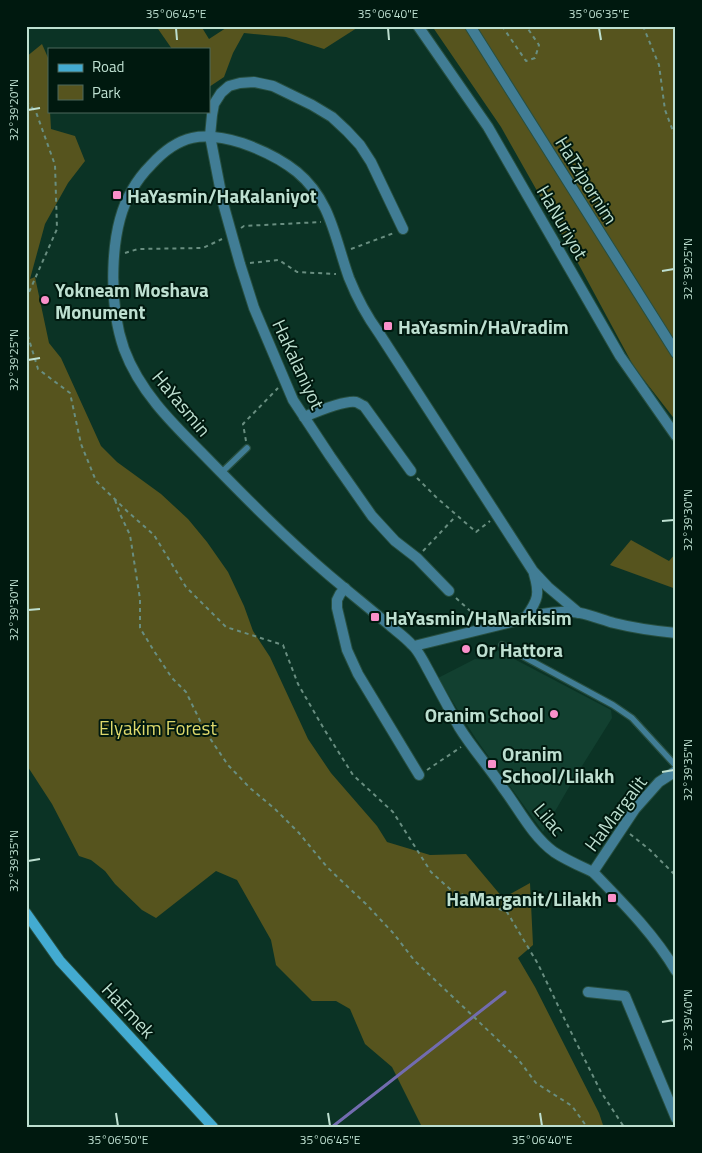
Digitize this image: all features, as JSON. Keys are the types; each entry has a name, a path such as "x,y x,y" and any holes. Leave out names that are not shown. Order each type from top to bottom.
{"street":[{"name":"HaNuriyot","path":"418,26 488,127 620,356 676,436"},
{"name":"HaTzipornim","path":"470,26 676,353"},
{"name":"HaKalaniyot","path":"403,229 371,162 360,145 332,117 273,86 254,82 229,86 221,94 214,104 210,136 223,203 254,308 293,400 372,516 395,541 416,558 449,591"},
{"name":"HaYasmin","path":"580,612 548,588 533,572 366,314 348,274 324,206 313,188 299,173 279,159 254,147 230,140 210,136 189,138 176,143 162,153 144,172 131,191 123,211 117,235 113,275 114,302 123,346 142,385 165,414 263,516 414,646 526,617 559,612 580,612 614,623 676,632"},
{"path":"304,417 347,403 356,402 364,406 410,471"},
{"name":"HaYasmin","path":"526,617 535,605 537,596 538,587 533,572"},
{"path":"345,588 337,600 337,608 347,650 358,674 419,775"},
{"name":"Lilac","path":"414,646 469,742 504,788 530,827 556,853 593,872"},
{"name":"HaMargalit","path":"676,771 659,782 635,809 593,872 629,908 664,950 676,972"},
{"name":"HaEmek","path":"26,912 60,962 214,1127"},
{"path":"588,992 625,996 676,1118"}],"lane":[{"path":"221,473 247,448"},
{"path":"502,644 613,705 632,718 676,766"}],"path":[{"path":"502,26 526,61 535,58 538,45 526,26"},
{"path":"643,26 659,65 665,110 676,139"},
{"path":"26,101 36,112 55,165 57,229 26,299 27,333 38,369 70,393 81,444 96,481 154,535 186,587 226,627 282,645 298,684 353,775 393,812 431,872 451,890 506,912 538,964 601,1092 624,1127"},
{"path":"342,253 403,229"},
{"path":"240,264 279,260 297,272 348,274"},
{"path":"247,448 243,424 285,381"},
{"path":"410,471 476,532 497,515"},
{"path":"115,499 130,535 140,599 140,628 172,678 186,692 205,731 228,765 250,788 281,815 327,867 366,904 394,934 414,960 518,1059 536,1083 572,1106 587,1127"},
{"path":"416,558 457,516"},
{"path":"449,591 488,628"},
{"path":"419,775 469,742"},
{"path":"622,828 650,850 676,876"}],"shaded area":[{"path":"497,650 611,710 612,718 543,832 476,739 438,678 475,659 491,660"}],"green space":[{"path":"156,26 201,26 209,39 229,26 360,26 324,49 286,37 244,33 233,53 224,77 210,86 210,48 171,48"},
{"path":"432,26 676,26 676,421 634,367 501,127"},
{"name":"Elyakim Forest","path":"42,44 48,58 48,112 50,112 51,129 75,136 85,161 68,183 45,224 30,279 35,277 49,343 61,358 101,446 117,462 161,494 188,519 207,542 228,572 253,631 270,657 308,739 331,773 377,826 387,842 430,855 466,854 503,898 530,883 533,945 518,958 535,987 599,1113 603,1125 601,1127 422,1127 392,1067 365,1044 350,1009 336,1001 312,1001 276,965 271,940 237,880 216,871 156,918 142,910 115,884 105,871 91,860 79,856 52,804 26,764 26,57"},
{"path":"631,540 669,561 676,553 676,589 610,565"}],"waterway":[{"path":"332,1127 505,992"}],"place":[{"name":"HaYasmin/HaKalaniyot","path":"117,195"},
{"name":"Yokneam Moshava Monument","path":"45,300"},
{"name":"HaYasmin/HaVradim","path":"388,326"},
{"name":"HaYasmin/HaNarkisim","path":"375,617"},
{"name":"Or Hattora","path":"466,649"},
{"name":"Oranim School","path":"554,714"},
{"name":"Oranim School/Lilakh","path":"492,764"},
{"name":"HaMarganit/Lilakh","path":"612,898"}]}
